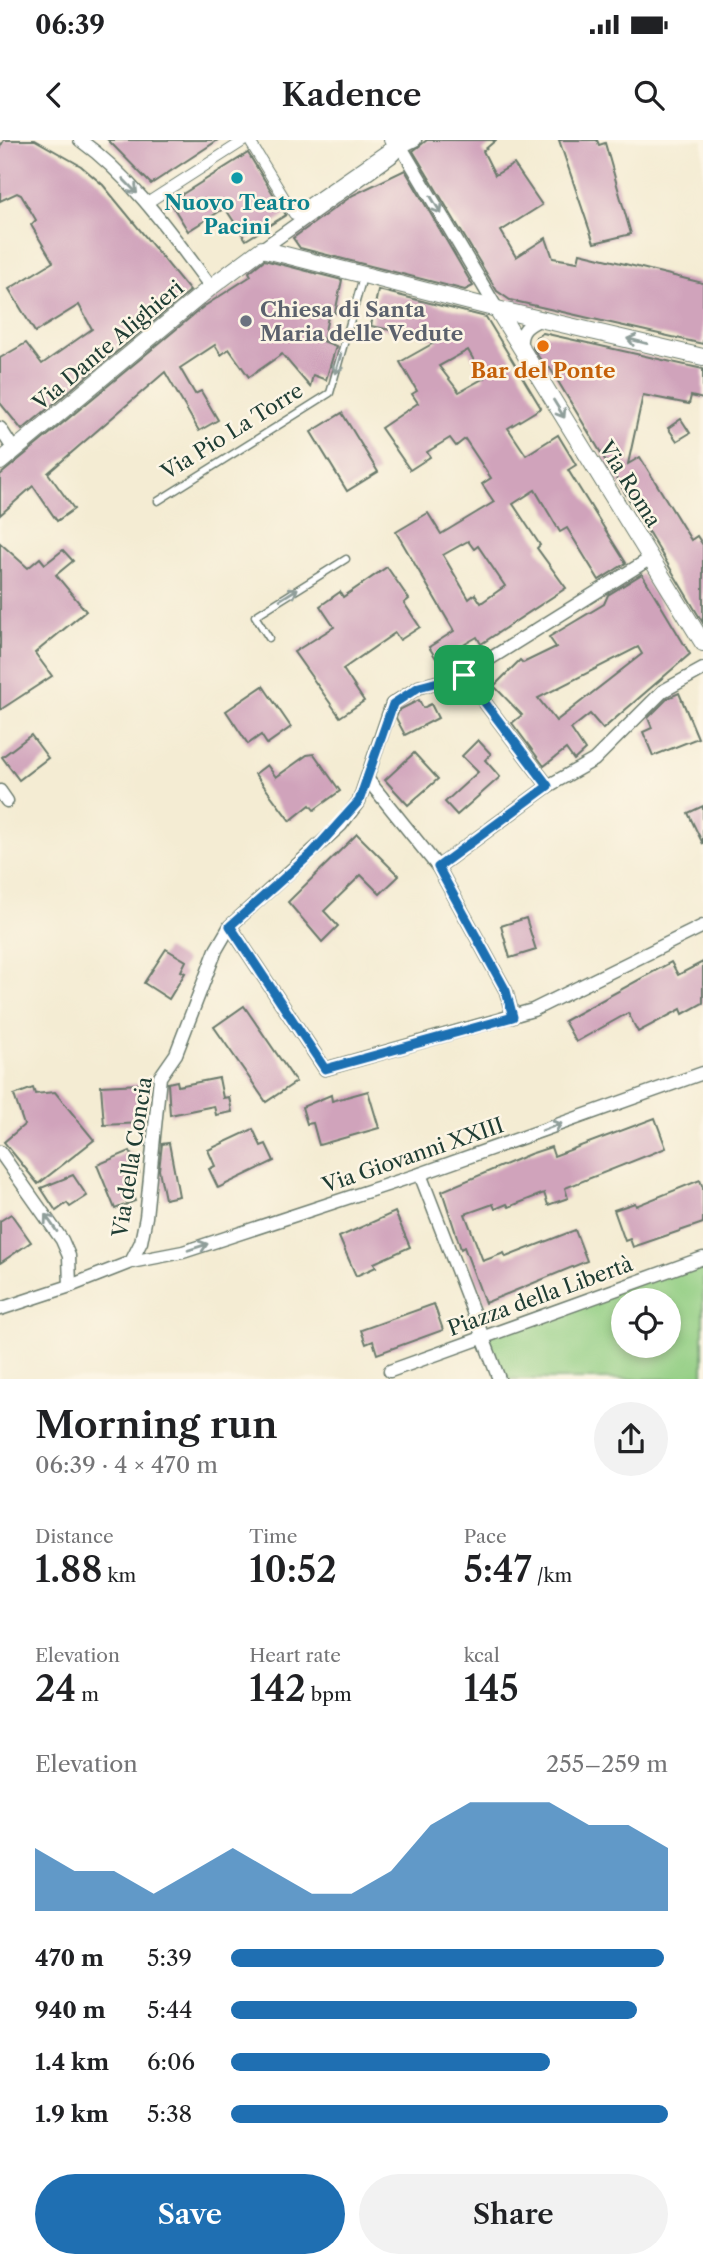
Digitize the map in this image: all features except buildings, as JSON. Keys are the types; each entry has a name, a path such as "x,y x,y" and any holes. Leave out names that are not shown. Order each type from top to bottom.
{"street":[{"path":"80,140 97,152 147,203 211,287"},
{"path":"147,203 247,140 294,214 396,142 415,140"},
{"path":"262,249 391,157 396,142"},
{"path":"396,142 497,309"},
{"path":"262,249 497,309 703,357"},
{"name":"Via Dante Alighieri","path":"0,462 211,287 262,249"},
{"name":"Via Roma","path":"497,309 703,643"},
{"path":"521,348 520,339 526,326 543,318"},
{"path":"0,428 15,450"},
{"name":"Via della Concia","path":"0,1309 71,1286 131,1262 141,1242 146,1217 160,1077 176,1054 216,950 230,926 341,825 359,801 393,704 419,687 464,675 651,558"},
{"path":"438,867 548,786 594,760 663,691 703,669"},
{"path":"464,675 548,786"},
{"path":"368,780 438,867 506,991 513,1017"},
{"path":"230,926 325,1069 533,1010 703,926"},
{"name":"Via Giovanni XXIII","path":"131,1262 183,1252 420,1174 703,1073"},
{"path":"0,1152 62,1240 69,1256 71,1286"},
{"path":"420,1174 499,1379"},
{"name":"Piazza della Libertà","path":"390,1371 703,1258"}],"lane":[{"name":"Via Pio La Torre","path":"158,500 330,393 364,275"},
{"path":"270,638 255,616 346,559"}],"green space":[{"path":"703,1258 703,1379 499,1379 484,1337 611,1291 611,1358 681,1358 681,1288 620,1288"}],"place":[{"name":"Nuovo Teatro Pacini","path":"237,178"},
{"name":"Chiesa di Santa Maria delle Vedute","path":"246,321"},
{"name":"Bar del Ponte","path":"543,346"}],"route":[{"path":"464,675 548,786 438,867 506,991 513,1017 325,1069 230,926 341,825 359,801 393,704 404,694 419,687 464,675"}]}
